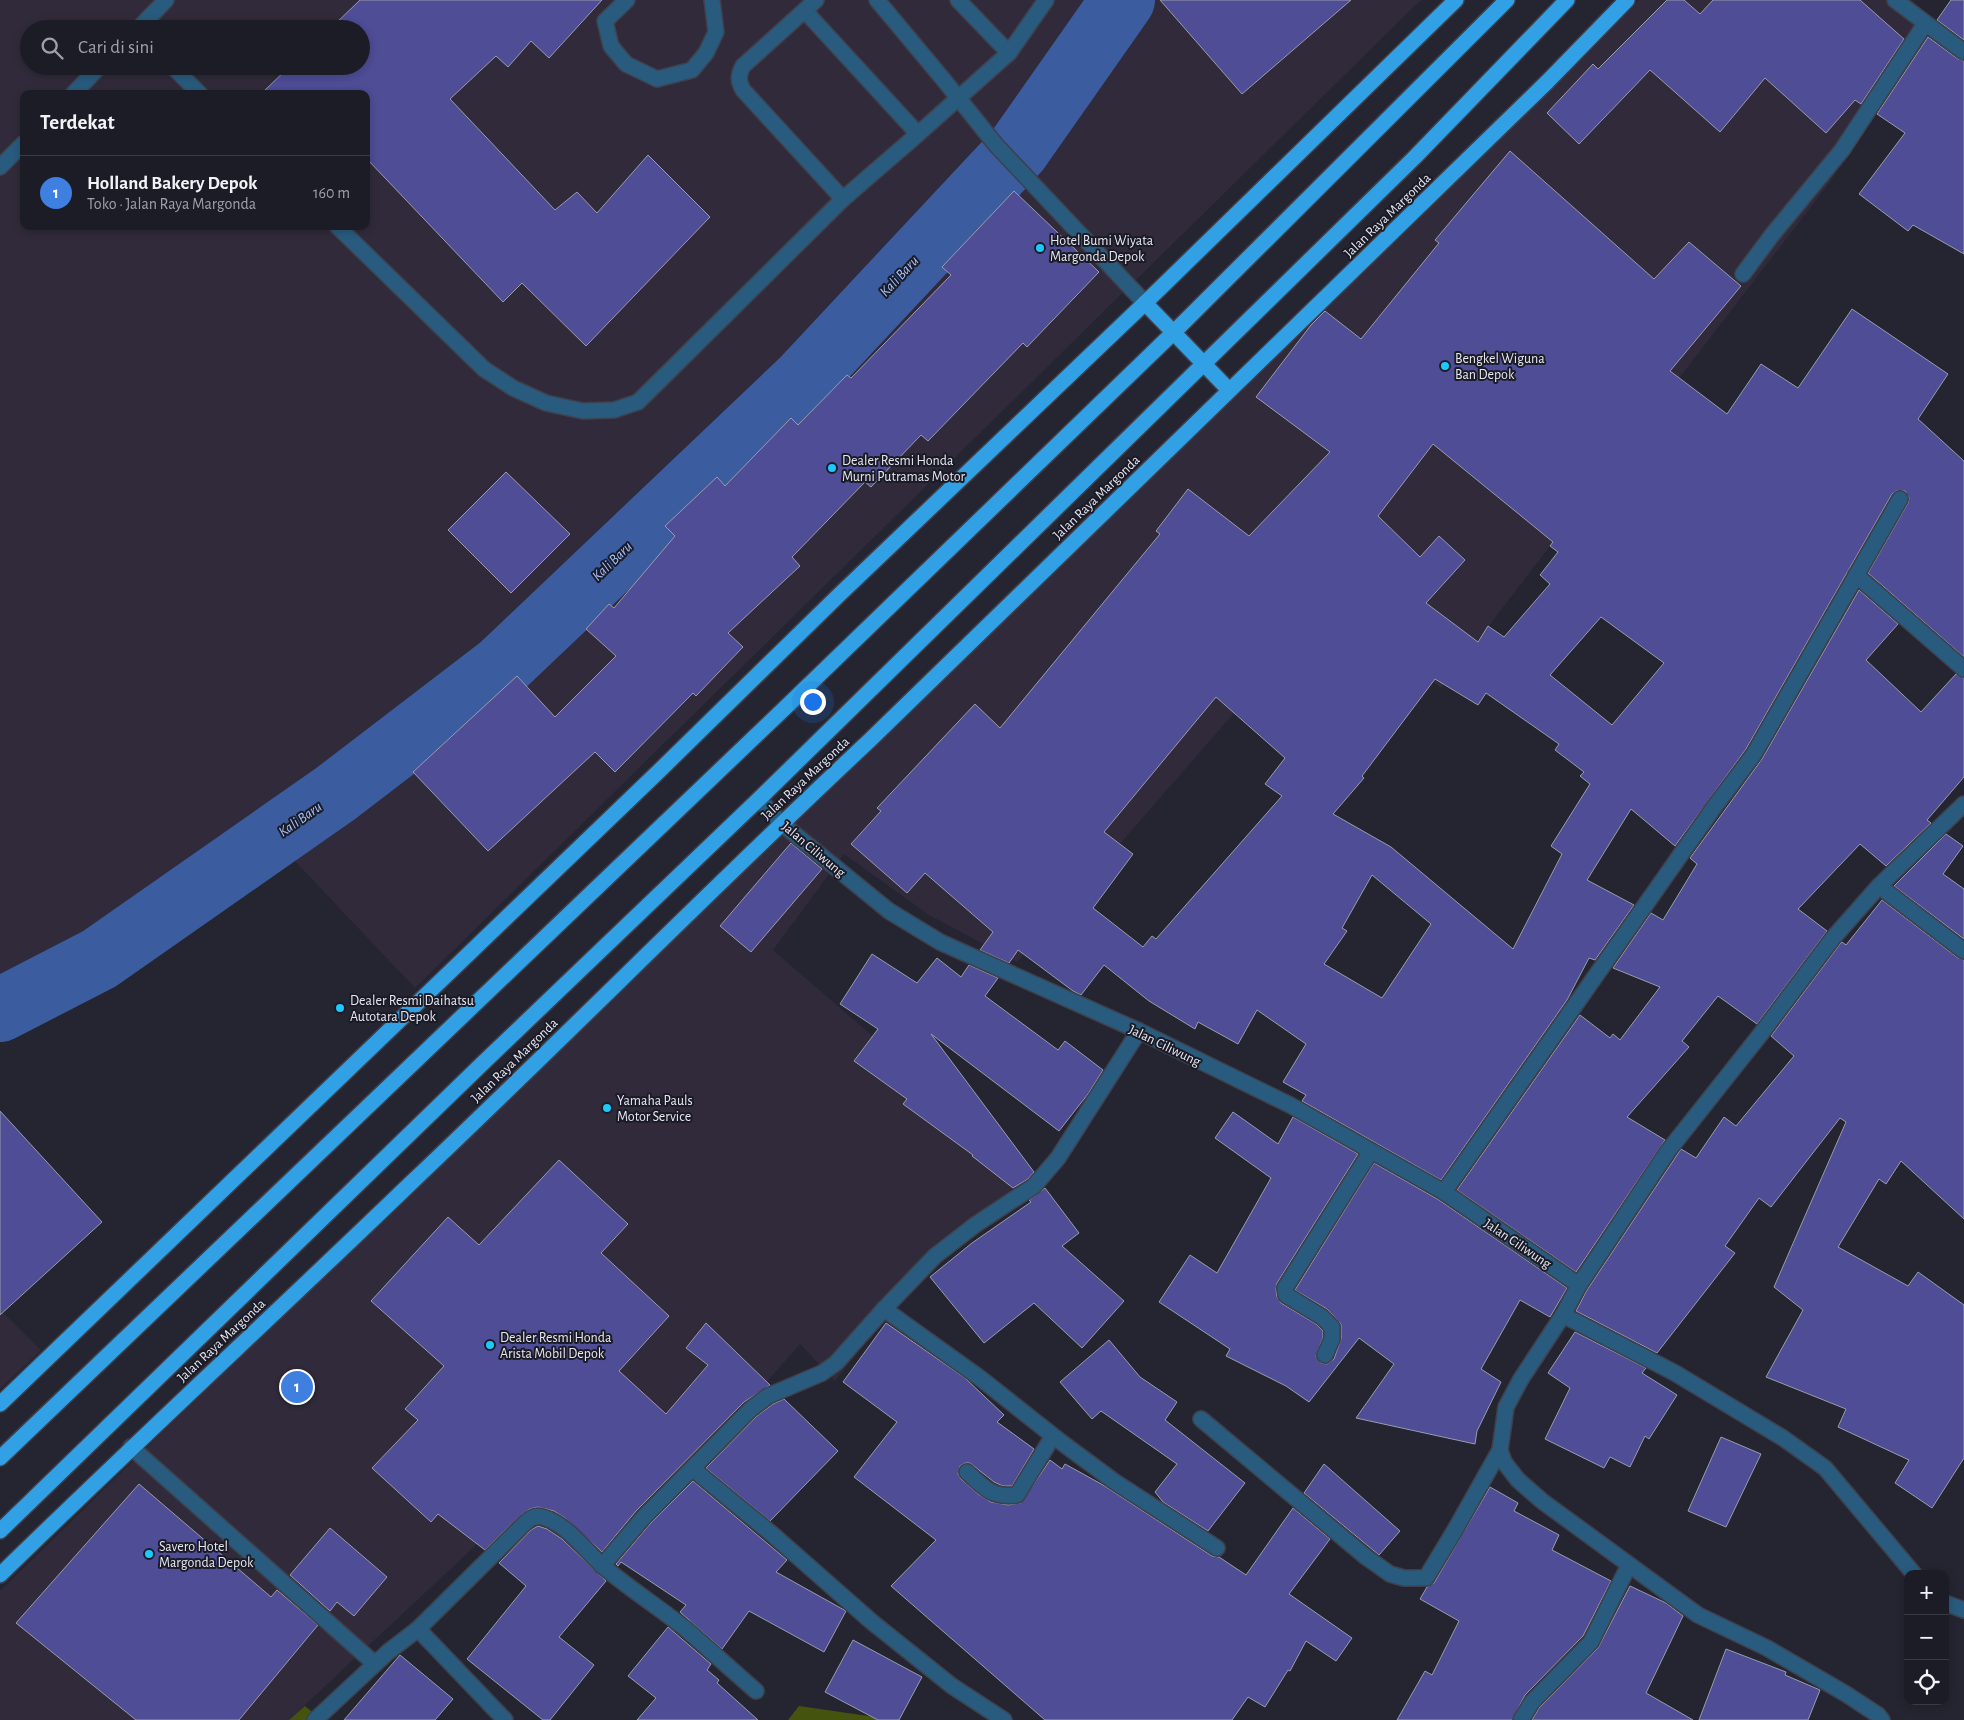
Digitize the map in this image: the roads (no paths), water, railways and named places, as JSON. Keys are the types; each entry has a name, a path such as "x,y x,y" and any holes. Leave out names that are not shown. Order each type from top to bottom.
{"highway":[{"path":"0,1404 1145,304 1456,0"},
{"path":"0,1458 780,712 1174,332 1507,0"},
{"name":"Jalan Raya Margonda","path":"0,1531 484,1062 759,799 1415,157 1567,0"},
{"name":"Jalan Raya Margonda","path":"0,1575 131,1447 413,1182 781,823 877,733 1540,89 1627,0"},
{"path":"1145,304 1229,390"}],"street":[{"path":"147,20 166,0"},
{"path":"627,0 605,20 611,46 626,64 657,79 692,70 706,53 716,32 712,0"},
{"path":"816,0 743,66 740,72 739,83 743,90 843,199"},
{"path":"877,0 996,145 1145,304"},
{"path":"958,0 1009,52"},
{"path":"341,230 484,369 513,388 546,403 583,411 614,410 638,402 843,199 1009,52 1046,0"},
{"path":"1895,0 1964,52"},
{"path":"805,11 918,134"},
{"path":"1743,274 1772,234 1842,150 1925,24"},
{"path":"77,90 91,75"},
{"path":"181,75 196,90"},
{"path":"0,167 20,147"},
{"path":"1444,1192 1712,810 1754,754 1900,499"},
{"path":"1856,575 1964,669"},
{"name":"Jalan Ciliwung","path":"759,799 781,823 889,911 940,942 1139,1032 1290,1105 1444,1192 1579,1285"},
{"path":"1202,1419 1366,1557 1390,1574 1415,1579 1426,1578 1500,1450 1506,1407 1521,1379 1563,1315 1579,1285 1668,1151 1760,1036 1833,938 1879,886 1964,804"},
{"path":"1879,886 1964,951"},
{"path":"602,1566 642,1518 693,1469 750,1409 768,1396 822,1373 836,1363 935,1256 975,1225 1020,1197 1044,1175 1058,1158 1139,1032"},
{"path":"1325,1355 1332,1339 1332,1327 1322,1317 1286,1295 1285,1288 1371,1151"},
{"path":"884,1309 980,1378 1115,1482 1217,1548"},
{"path":"1563,1315 1675,1373 1783,1438 1825,1468 1911,1570"},
{"path":"967,1472 988,1491 1004,1496 1017,1494 1053,1436"},
{"path":"131,1447 375,1664"},
{"path":"1500,1450 1504,1462 1524,1486 1698,1615 1767,1648 1846,1694 1878,1715 1882,1720"},
{"path":"693,1469 772,1534 872,1622 952,1686 1004,1720"},
{"path":"315,1720 375,1664 418,1630 520,1528 535,1516 541,1516 555,1523 573,1536 602,1566 686,1630 756,1691"},
{"path":"1521,1720 1532,1702 1591,1642 1629,1565"},
{"path":"1949,1604 1964,1610"},
{"path":"418,1630 505,1720"}],"waterway":[{"name":"Kali Baru","path":"0,1010 99,959 335,794 501,667 802,381 1017,151 1123,0"}],"place":[{"name":"Hotel Bumi Wiyata Margonda Depok","path":"1040,248"},
{"name":"Bengkel Wiguna Ban Depok","path":"1445,366"},
{"name":"Dealer Resmi Honda Murni Putramas Motor","path":"832,468"},
{"name":"Dealer Resmi Daihatsu Autotara Depok","path":"340,1008"},
{"name":"Yamaha Pauls Motor Service","path":"607,1108"},
{"name":"Dealer Resmi Honda Arista Mobil Depok","path":"490,1345"},
{"name":"Holland Bakery Depok","path":"297,1387"},
{"name":"Savero Hotel Margonda Depok","path":"149,1554"}]}
